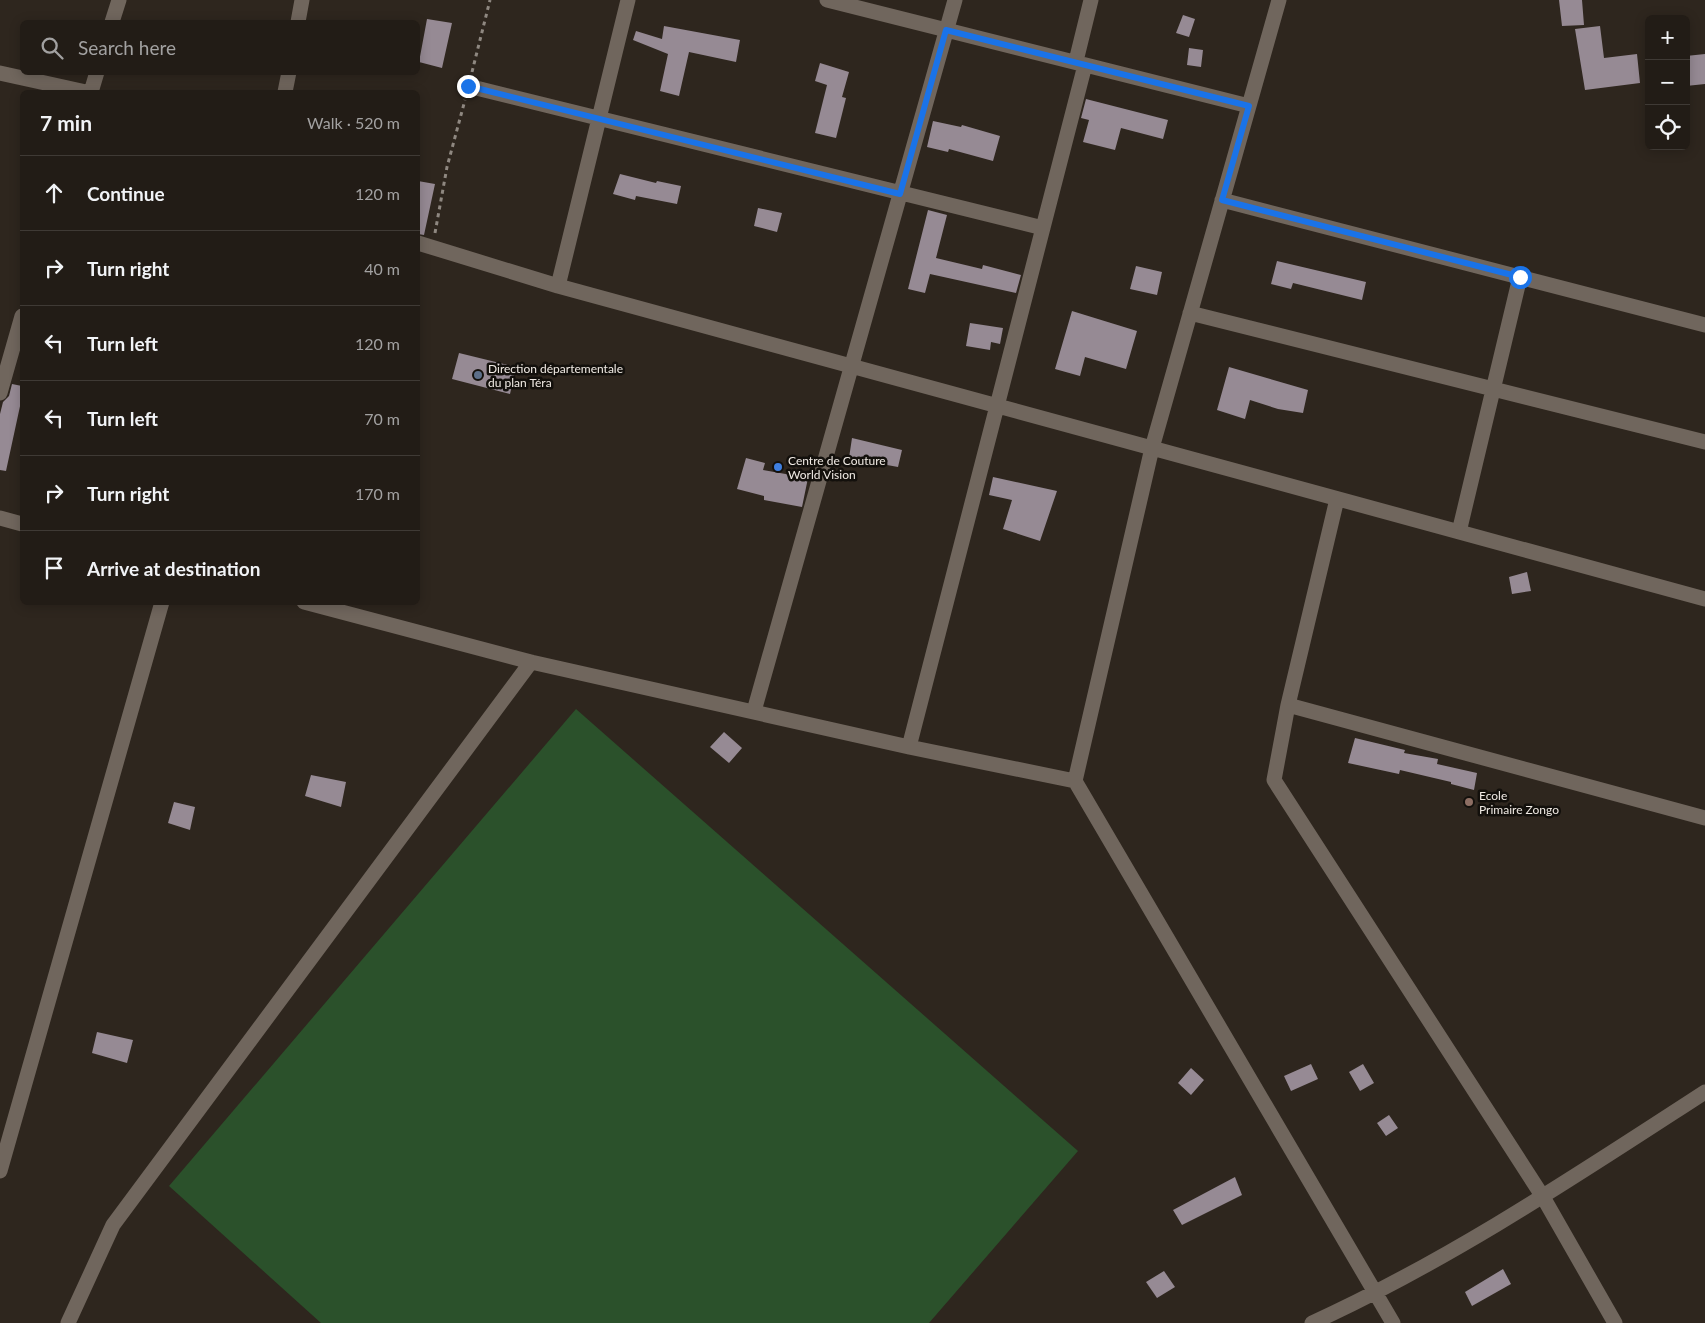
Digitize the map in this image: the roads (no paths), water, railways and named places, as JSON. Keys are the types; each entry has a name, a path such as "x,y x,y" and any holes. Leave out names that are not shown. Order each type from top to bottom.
{"street":[{"path":"113,20 118,0"},
{"path":"298,20 302,0"},
{"path":"558,286 628,0"},
{"path":"826,0 1249,106"},
{"path":"754,711 955,0"},
{"path":"909,746 1043,228 1081,64 1091,0"},
{"path":"1279,0 1152,448 1075,781 1393,1323"},
{"path":"0,73 77,90"},
{"path":"92,90 96,75"},
{"path":"285,90 288,75"},
{"path":"468,86 1043,228"},
{"path":"1222,200 1705,325"},
{"path":"420,243 558,286 1705,599"},
{"path":"1459,532 1520,277"},
{"path":"1190,313 1705,442"},
{"path":"0,393 20,323"},
{"path":"1337,499 1288,705 1274,780 1542,1197 1614,1323"},
{"path":"0,518 20,523"},
{"path":"0,1171 161,605"},
{"path":"315,605 531,662 1075,781"},
{"path":"68,1323 113,1225 531,662"},
{"path":"1288,705 1705,818"},
{"path":"1312,1323 1376,1294 1542,1197 1705,1092"}],"place":[{"name":"Direction départementale du plan Téra","path":"478,375"},
{"name":"Centre de Couture World Vision","path":"778,467"},
{"name":"Ecole Primaire Zongo","path":"1469,802"}]}
